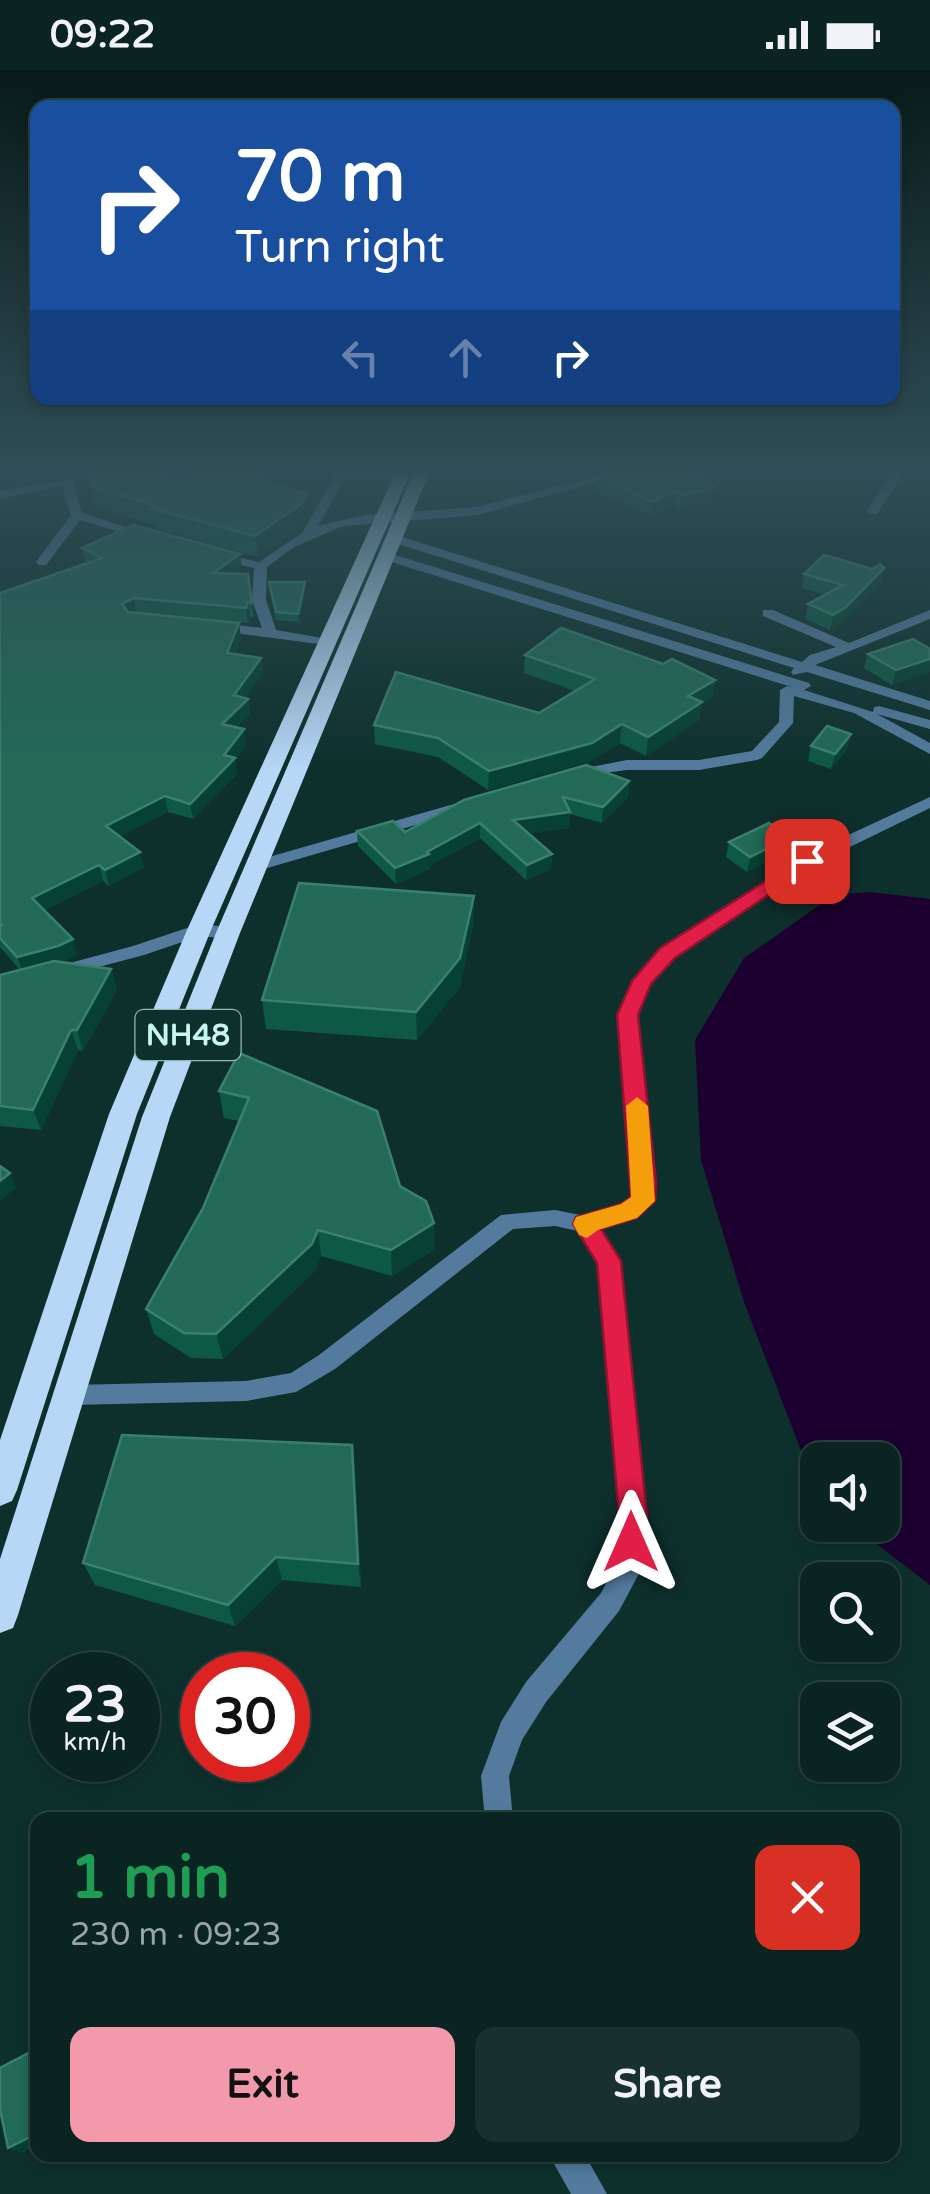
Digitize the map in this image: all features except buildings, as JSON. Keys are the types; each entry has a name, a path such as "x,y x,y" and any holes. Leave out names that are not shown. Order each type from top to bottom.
{"highway":[{"name":"NH48","path":"0,1615 156,1117 256,866 280,782 329,643 372,570"},
{"name":"NH48","path":"0,1490 123,1114 199,930 280,782 377,570"}],"street":[{"path":"261,570 259,600 270,632"},
{"path":"491,570 790,687 860,710 930,749"},
{"path":"510,570 930,706"},
{"path":"768,613 850,648"},
{"path":"550,780 627,765 698,765 757,755 786,723 790,687 801,666 930,614"},
{"path":"208,627 270,632 329,643"},
{"path":"790,687 930,726"},
{"path":"256,866 482,801"},
{"path":"71,1395 246,1390 296,1382 508,1221 555,1218 585,1224 629,1212 643,1201 628,1015 642,981 668,953 807,861 930,802"},
{"path":"43,976 199,930 228,933"},
{"path":"498,1812 495,1776 511,1732 536,1692 610,1602 629,1568 633,1516 609,1261 585,1224"},
{"path":"570,2162 590,2194"}],"shaded area":[{"path":"870,892 930,899 930,1585 874,1542 900,1542 900,1442 800,1442 800,1448 744,1302 701,1160 695,1040 744,958 834,895"}],"slow traffic":[{"path":"587,1228 585,1224 629,1212 643,1201 637,1106"}],"route":[{"path":"631,1542 633,1516 609,1261 585,1224 629,1212 643,1201 628,1015 642,981 668,953 807,861"}]}
